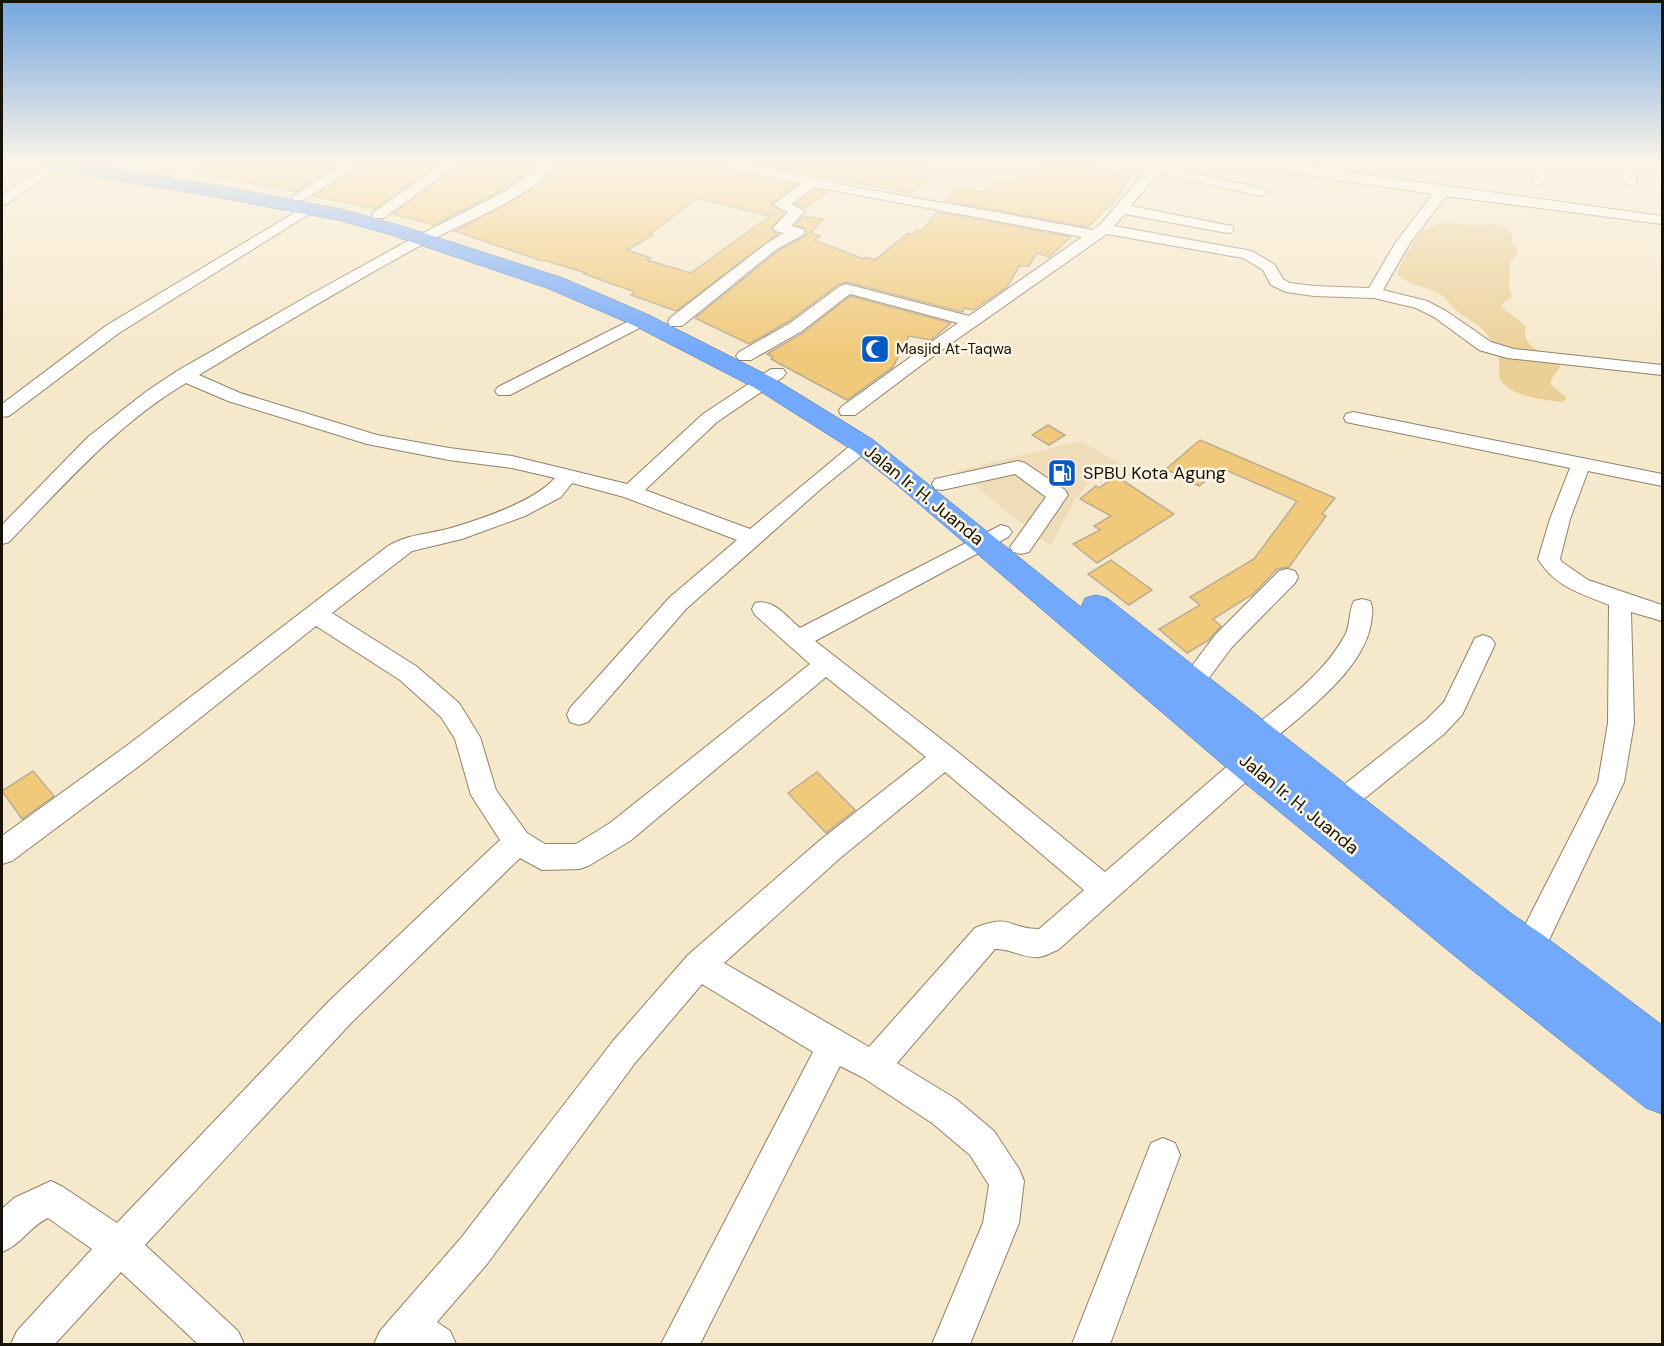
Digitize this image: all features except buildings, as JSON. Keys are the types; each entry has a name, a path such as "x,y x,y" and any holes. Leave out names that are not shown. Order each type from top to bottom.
{"highway":[{"name":"Jalan Ir. H. Juanda","path":"385,227 501,250 627,298 745,356 771,378 863,445 1002,541 1191,683 1254,751 1340,803 1498,928 1529,949 1662,1052"},
{"name":"Jalan Ir. H. Juanda","path":"407,227 641,320 848,411 942,484 1092,632 1254,751 1508,972 1662,1092"}],"street":[{"path":"2,412 113,329 267,227"},
{"path":"2,537 95,441 153,394 321,295 447,227"},
{"path":"676,322 772,246 798,232 781,227"},
{"path":"1069,227 1247,254 1269,267 1277,282 1286,287 1335,293 1374,293 1421,304 1440,314 1478,342 1493,350 1533,357 1662,370"},
{"path":"848,411 970,321 1104,227"},
{"path":"1216,227 1227,229"},
{"path":"1374,293 1386,269 1415,227"},
{"path":"745,356 796,327 846,289 970,321"},
{"path":"504,391 641,320"},
{"path":"183,375 234,397 374,440 449,454 512,462 631,492 753,538"},
{"path":"631,492 710,417 771,378"},
{"path":"1353,418 1662,480"},
{"path":"579,715 678,603 816,482 863,445"},
{"path":"1581,464 1560,519 1549,560 1555,571 1566,579 1662,613"},
{"path":"798,640 1002,541 1058,495 1018,467 942,484"},
{"path":"2,852 120,766 406,545 444,538 518,511 554,492 568,475"},
{"path":"1191,683 1207,658 1232,630 1287,577"},
{"path":"1508,972 1529,949 1611,782 1621,723 1620,600"},
{"path":"873,1066 985,938 995,933 1005,933 1024,940 1042,943 1254,751 1322,684 1357,638 1362,607"},
{"path":"763,609 826,664 945,757 1104,889"},
{"path":"315,614 408,673 450,710 467,736 484,795 517,842 542,857 580,856 620,832 826,664"},
{"path":"1340,803 1435,727 1453,708 1483,644"},
{"path":"413,1339 474,1251 624,1052 699,965 820,857 945,757"},
{"path":"30,1344 261,1092 343,1009 482,880 517,842"},
{"path":"699,965 833,1046 873,1066 944,1111 982,1143 1007,1181 1002,1223 951,1344"},
{"path":"680,1344 833,1046"},
{"path":"1091,1344 1163,1155"},
{"path":"2,1234 26,1210 51,1199 120,1248 225,1344"}],"shaded area":[{"path":"1431,227 1503,227 1509,231 1513,236 1511,242 1518,248 1515,257 1511,260 1509,283 1512,296 1501,305 1526,327 1525,334 1530,344 1540,352 1559,359 1560,367 1551,380 1551,385 1567,398 1562,402 1530,397 1508,387 1500,377 1497,350 1481,328 1457,312 1443,296 1397,275 1402,261 1421,231"},
{"name":"SPBU Kota Agung","path":"1080,441 1123,465 1089,483 1077,497 1050,546 957,471"}],"place":[{"name":"Masjid At-Taqwa","path":"875,349"},
{"name":"SPBU Kota Agung","path":"1062,473"}]}
